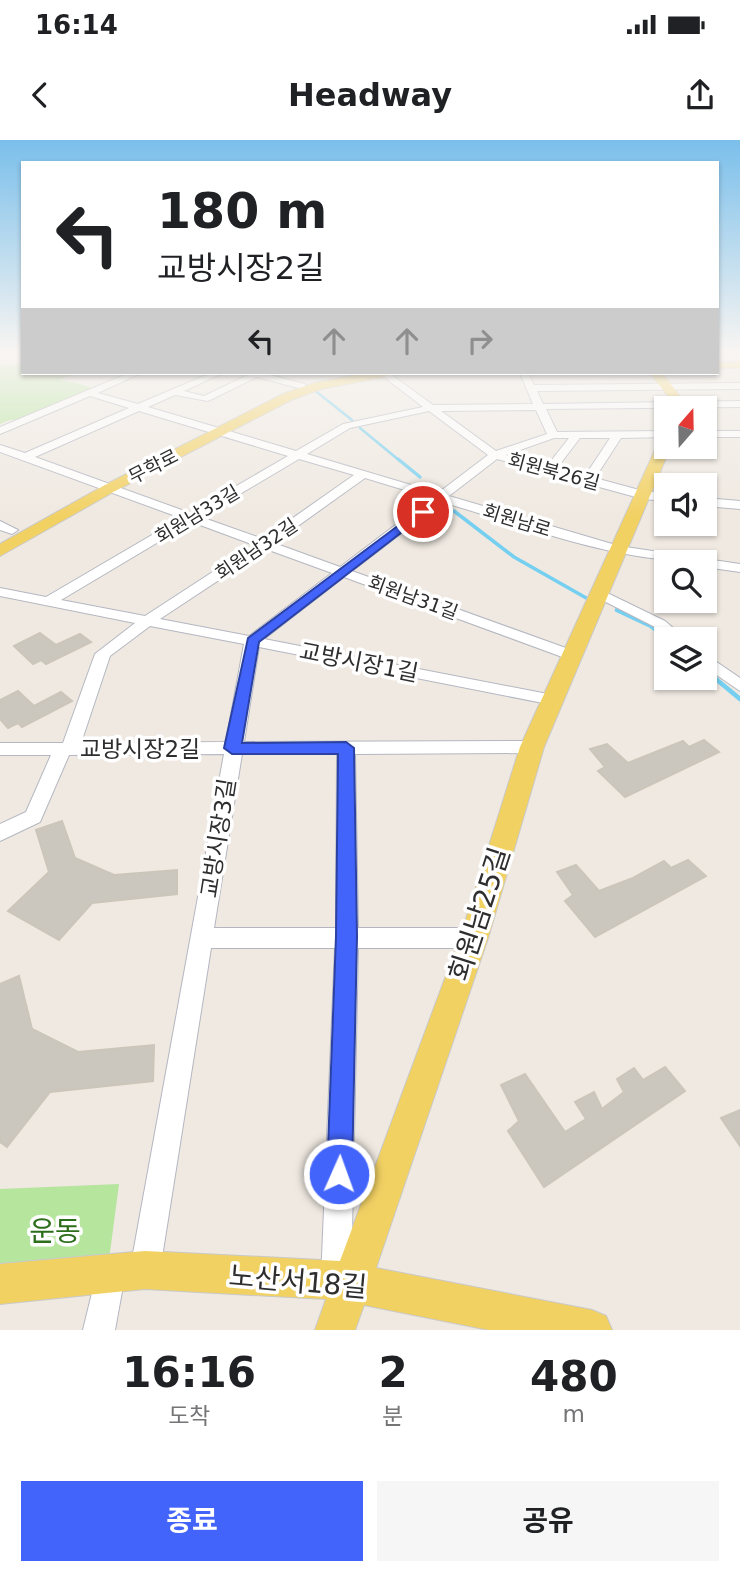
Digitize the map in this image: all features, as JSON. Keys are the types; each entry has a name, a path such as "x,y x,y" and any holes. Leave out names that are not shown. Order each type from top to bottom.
{"main road":[{"name":"무학로","path":"4,531 266,407"},
{"name":"회원남25길","path":"335,1330 343,1282 474,938 532,747 658,459"},
{"name":"무학로","path":"0,551 104,485"},
{"name":"노산서18길","path":"2,1291 128,1273 343,1282 585,1329"}],"street":[{"path":"0,431 57,407"},
{"name":"회원남로","path":"133,407 618,550 654,555"},
{"path":"24,457 141,407"},
{"name":"회원남33길","path":"47,602 347,426 430,408 511,407"},
{"path":"540,407 553,435"},
{"name":"회원북26길","path":"430,408 495,455 654,496"},
{"path":"718,434 740,434"},
{"path":"253,640 495,455 553,435 654,436"},
{"path":"550,470 577,435"},
{"path":"588,480 617,435"},
{"name":"회원남31길","path":"0,448 571,655"},
{"name":"회원남32길","path":"0,833 33,817 67,750 103,654 148,620 264,544 362,475"},
{"path":"717,503 740,505"},
{"path":"717,565 740,568"},
{"name":"교방시장1길","path":"0,592 553,700"},
{"path":"601,594 664,627"},
{"name":"교방시장3길","path":"99,1330 128,1273 203,938 232,748 253,640"},
{"path":"717,668 740,686"},
{"name":"교방시장2길","path":"0,750 532,747"},
{"path":"343,1282 346,748"},
{"path":"203,938 474,938"}],"green space":[{"path":"0,407 58,407 26,420 10,420 0,424"},
{"name":"운동","path":"119,1184 107,1275 0,1276 0,1189"}],"building":[{"path":"40,633 56,645 80,634 91,642 46,664 41,660 33,664 14,646"},
{"path":"18,691 34,706 61,692 72,701 22,727 18,723 8,728 0,719 0,700"},
{"path":"704,740 719,752 625,797 598,771 605,767 590,749 607,744 628,763 683,741 689,747"},
{"path":"62,821 75,858 114,875 177,870 177,894 92,903 59,940 8,911 49,872 36,830"},
{"path":"688,860 706,876 595,937 565,901 573,895 557,872 576,865 599,891 633,878 664,861 671,868"},
{"path":"19,976 32,1029 78,1052 154,1045 153,1081 50,1092 7,1147 0,1142 0,984"},
{"path":"665,1067 685,1091 544,1187 508,1131 519,1121 501,1085 525,1074 565,1132 586,1119 575,1102 594,1092 602,1109 624,1092 617,1079 634,1068 643,1080"},
{"path":"740,1110 740,1146 721,1118"}],"waterway":[{"path":"335,407 352,420"},
{"path":"360,428 400,461"},
{"path":"398,459 420,477"},
{"path":"454,511 514,557 588,599"},
{"path":"617,610 654,628"},
{"path":"717,680 740,699"}],"route":[{"path":"339,1174 346,936 346,748 232,748 253,640 423,512"}]}
